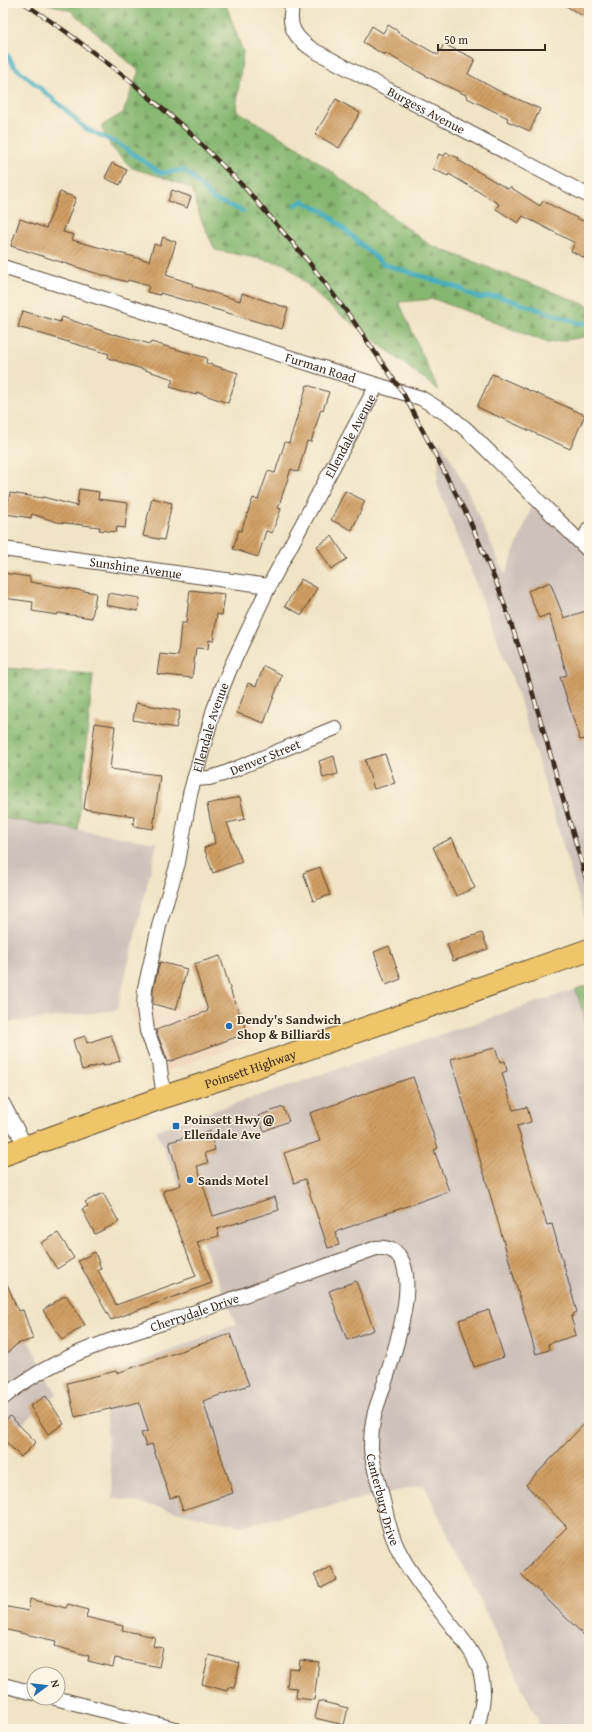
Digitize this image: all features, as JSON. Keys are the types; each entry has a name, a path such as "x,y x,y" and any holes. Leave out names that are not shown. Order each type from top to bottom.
{"highway":[{"name":"Poinsett Highway","path":"3,1156 164,1097 238,1073 582,952"}],"street":[{"name":"Burgess Avenue","path":"293,3 290,18 291,25 296,36 302,43 589,196"},
{"name":"Furman Road","path":"3,267 421,398 450,416 494,456 585,548"},
{"name":"Ellendale Avenue","path":"164,1097 160,1062 147,1030 144,1008 145,988 160,922 178,863 194,779 214,709 229,671 269,586 377,385"},
{"path":"585,548 589,529"},
{"name":"Sunshine Avenue","path":"3,549 269,586"},
{"name":"Denver Street","path":"194,779 209,778 222,774 335,728"},
{"path":"3,1104 26,1147"},
{"name":"Cherrydale Drive","path":"3,1398 39,1372 70,1357 115,1339 304,1275 376,1248 383,1247 394,1252"},
{"name":"Canterbury Drive","path":"394,1252 403,1263 406,1274 405,1307 400,1335 374,1414 371,1438 372,1462 391,1530 400,1554 412,1574 466,1645 480,1670 484,1694 477,1729"},
{"path":"3,1685 26,1691"},
{"path":"66,1701 175,1729"}],"shaded area":[{"path":"440,440 466,488 505,575 536,496 589,544 589,933 518,694 437,485"},
{"path":"3,818 157,843 117,1010 3,1023"},
{"path":"576,989 589,1032 589,1729 542,1729 424,1485 240,1526 113,1497 102,1377 236,1324 156,1130"},
{"path":"236,994 256,1040 153,1075 131,1009 182,1010"},
{"path":"3,1294 57,1394 3,1440"}],"green space":[{"path":"46,3 209,3 226,5 243,52 236,110 305,152 430,245 589,306 589,336 548,343 434,299 399,302 438,390 327,304 286,264 215,250 201,219 192,189 162,177 132,168 111,147 101,126 123,113 139,71 71,11"},
{"path":"3,668 93,674 78,830 3,818"},
{"path":"589,985 589,1032 576,989"}],"building":[{"path":"561,3 589,3 589,5 583,16"},
{"path":"388,25 398,31 397,32 438,55 444,44 475,59 468,74 499,91 540,109 530,131 507,121 508,118 467,98 468,96 428,77 385,53 384,55 363,42 372,26 383,33"},
{"path":"336,99 360,113 339,148 315,134"},
{"path":"446,153 459,158 458,160 508,189 510,187 540,206 543,201 589,224 589,260 571,251 575,243 523,216 518,223 496,209 499,204 449,174 448,176 433,169 439,154 444,156"},
{"path":"112,163 127,170 120,185 105,178"},
{"path":"172,190 191,197 187,208 168,201"},
{"path":"60,192 76,198 63,232 74,235 72,240 149,261 154,244 160,246 163,237 176,242 166,275 193,284 192,286 240,301 242,293 288,308 282,329 160,293 160,295 147,292 149,286 128,280 127,282 92,272 11,246 20,219 46,228"},
{"path":"23,311 60,322 62,317 114,335 115,334 150,344 151,342 207,358 206,363 238,373 228,403 196,392 196,395 170,387 173,379 108,358 109,354 18,327"},
{"path":"492,374 585,415 570,449 477,407"},
{"path":"307,385 329,392 323,410 321,409 311,442 307,441 298,472 291,469 278,508 281,509 272,533 266,531 258,557 233,549 239,530 241,531 253,498 258,500 268,471 275,473 285,442 289,443"},
{"path":"79,489 99,492 98,499 128,503 125,528 117,527 116,532 99,530 100,527 57,522 32,514 31,518 6,514 10,493 43,497 77,506"},
{"path":"345,491 365,501 352,530 331,520"},
{"path":"152,498 172,503 164,540 143,536"},
{"path":"332,536 347,559 331,569 317,546"},
{"path":"3,573 30,577 30,582 96,593 92,618 32,611 33,602 3,598"},
{"path":"301,579 317,588 302,615 285,606"},
{"path":"550,582 564,618 589,610 589,738 580,740 560,677 567,675 549,614 539,618 528,591"},
{"path":"190,590 225,594 222,615 217,614 213,641 209,640 208,649 196,648 192,678 157,674 160,654 178,656 181,623 186,623"},
{"path":"108,593 140,598 138,611 106,605"},
{"path":"264,666 282,675 264,723 237,713 248,683 256,686"},
{"path":"136,703 180,711 176,728 133,720"},
{"path":"95,723 115,726 110,769 160,775 153,829 133,826 134,816 84,809"},
{"path":"385,754 395,783 374,789 365,760"},
{"path":"334,756 338,774 323,778 319,761"},
{"path":"240,797 245,819 227,823 242,862 213,873 204,848 215,843 207,804"},
{"path":"452,838 475,888 456,896 433,847"},
{"path":"320,867 330,895 313,901 303,873"},
{"path":"482,933 488,949 453,961 447,944"},
{"path":"389,946 401,979 386,985 374,952"},
{"path":"220,956 234,1001 247,1033 168,1062 156,1030 208,1011 194,964"},
{"path":"160,962 187,969 176,1010 153,1004 153,989"},
{"path":"111,1035 120,1061 82,1070 73,1040 85,1036 87,1043"},
{"path":"495,1048 500,1062 505,1061 507,1071 502,1073 513,1110 527,1107 531,1122 517,1126 547,1225 552,1224 577,1312 571,1317 576,1335 548,1344 549,1350 536,1354 451,1059"},
{"path":"413,1077 438,1148 434,1150 449,1191 335,1232 339,1245 328,1248 305,1179 294,1183 284,1153 320,1141 310,1113"},
{"path":"283,1107 289,1121 264,1131 258,1116"},
{"path":"210,1131 215,1150 205,1153 208,1163 197,1166 213,1216 275,1197 279,1210 217,1229 219,1236 197,1242 212,1283 111,1320 78,1261 95,1252 101,1269 98,1270 116,1305 196,1276 163,1191 181,1185 169,1142"},
{"path":"103,1193 119,1222 95,1234 82,1209 88,1206 85,1202"},
{"path":"58,1233 74,1258 57,1269 41,1243"},
{"path":"3,1274 18,1311 23,1310 33,1339 17,1344 3,1357"},
{"path":"356,1281 374,1330 347,1340 329,1291"},
{"path":"66,1295 85,1325 62,1340 43,1310"},
{"path":"489,1310 504,1357 474,1367 459,1320"},
{"path":"230,1334 249,1385 203,1401 233,1493 183,1510 178,1496 170,1498 152,1444 146,1446 141,1433 148,1431 139,1402 75,1417 67,1383 116,1371 117,1373"},
{"path":"46,1396 64,1424 48,1434 30,1406"},
{"path":"10,1416 36,1442 21,1457 3,1439 3,1423"},
{"path":"589,1419 589,1640 521,1574 567,1527 526,1485"},
{"path":"331,1567 337,1580 321,1588 314,1575"},
{"path":"30,1599 66,1608 68,1604 88,1610 86,1617 123,1626 122,1630 155,1637 153,1646 163,1648 159,1667 115,1658 113,1667 88,1661 89,1656 55,1646 56,1641 3,1629 3,1606 28,1611"},
{"path":"209,1655 240,1663 234,1688 228,1687 227,1691 202,1684"},
{"path":"300,1660 319,1662 314,1700 296,1698 297,1688 287,1687 289,1668 299,1669"},
{"path":"319,1701 348,1708 344,1725 315,1718"}],"waterway":[{"path":"3,47 14,66 86,129 117,143 161,173 183,170 190,175 213,199 243,211"},
{"path":"295,205 303,201 325,212 383,264 462,289 479,298 497,296 579,323 589,323"}],"railway":[{"path":"24,3 65,31 128,79 187,130 246,189 308,261 352,319 403,393 469,519 499,589 522,656 589,889"}],"place":[{"name":"Dendy's Sandwich Shop & Billiards","path":"229,1026"},
{"name":"Poinsett Hwy @ Ellendale Ave","path":"176,1126"},
{"name":"Sands Motel","path":"190,1180"}]}
